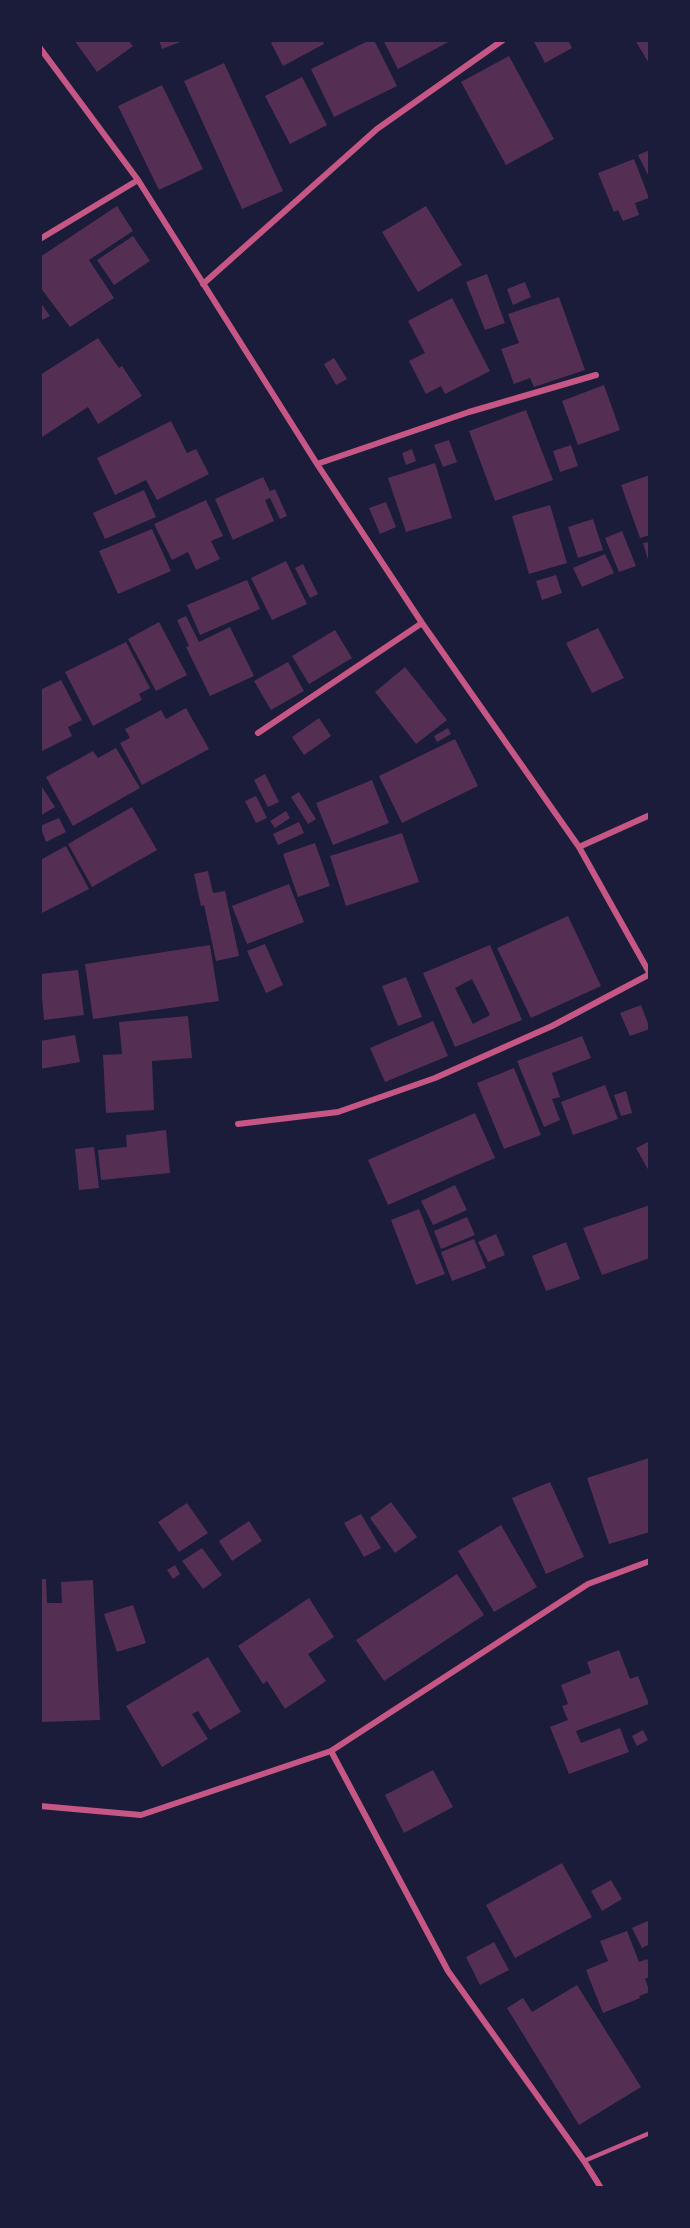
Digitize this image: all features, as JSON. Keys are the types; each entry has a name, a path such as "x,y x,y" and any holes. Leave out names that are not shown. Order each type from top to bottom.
{"street":[{"path":"203,284 377,129 503,40"},
{"path":"40,48 138,180 317,464 422,623 579,848 650,974 552,1026 435,1078 338,1112 238,1124"},
{"path":"40,239 138,180"},
{"path":"317,464 469,412 596,375"},
{"path":"258,733 422,623"},
{"path":"579,848 650,815"},
{"path":"40,1806 141,1815 331,1750 588,1584 650,1561"},
{"path":"331,1750 448,1971 601,2187"}],"lane":[{"path":"584,2161 650,2133"}],"building":[{"path":"74,40 128,40 133,46 97,72"},
{"path":"159,40 183,40 183,41 162,49"},
{"path":"275,40 322,40 324,44 283,66 271,43"},
{"path":"374,40 397,86 334,117 311,69"},
{"path":"383,40 452,40 398,69"},
{"path":"533,40 568,40 572,48 545,63"},
{"path":"635,40 650,40 650,65"},
{"path":"509,56 554,139 506,165 461,82"},
{"path":"224,63 283,191 242,209 184,81"},
{"path":"302,77 327,125 290,144 265,96"},
{"path":"162,85 203,169 159,190 118,106"},
{"path":"650,150 650,179 638,155"},
{"path":"634,159 649,198 635,203 639,215 623,221 618,210 614,212 598,173"},
{"path":"117,206 133,231 89,260 114,298 70,327 40,287 40,257"},
{"path":"426,206 462,265 418,292 382,232"},
{"path":"133,236 150,261 114,285 97,260"},
{"path":"487,274 505,323 485,330 466,282"},
{"path":"525,282 531,297 513,305 507,289"},
{"path":"559,297 585,370 534,387 530,378 514,384 501,349 519,343 508,314"},
{"path":"452,298 490,371 445,394 441,386 426,394 409,361 425,353 408,321"},
{"path":"40,302 50,316 40,321"},
{"path":"98,338 119,368 122,366 142,396 98,424 88,407 42,437 40,375"},
{"path":"334,358 347,379 336,385 324,364"},
{"path":"604,385 620,430 578,445 562,401"},
{"path":"526,410 553,480 495,501 469,431"},
{"path":"171,421 187,453 196,449 209,474 157,500 146,480 115,495 97,458"},
{"path":"449,440 457,462 443,467 434,445"},
{"path":"571,445 578,466 560,472 553,451"},
{"path":"412,449 416,461 406,465 402,453"},
{"path":"435,463 452,518 406,532 388,478"},
{"path":"650,475 650,535 640,538 621,485"},
{"path":"263,477 270,491 275,489 287,516 280,519 270,498 265,500 274,521 233,540 215,499"},
{"path":"144,490 156,517 105,539 93,513"},
{"path":"206,500 223,536 211,541 220,559 196,570 188,552 172,560 154,524"},
{"path":"386,502 396,527 380,534 369,508"},
{"path":"550,505 567,563 529,574 512,516"},
{"path":"593,519 603,550 578,558 568,527"},
{"path":"152,529 171,571 118,594 99,551"},
{"path":"622,531 636,566 619,572 605,538"},
{"path":"650,542 650,563 649,563 643,543"},
{"path":"605,554 614,573 582,587 573,568"},
{"path":"286,561 307,604 272,620 251,578"},
{"path":"303,564 318,594 310,598 295,568"},
{"path":"556,575 562,593 542,600 536,581"},
{"path":"247,580 260,609 200,635 187,605"},
{"path":"186,616 199,642 230,627 254,676 210,696 186,647 189,646 177,620"},
{"path":"159,622 187,675 156,691 128,639"},
{"path":"598,628 624,678 592,693 566,643"},
{"path":"335,630 352,658 309,684 292,656"},
{"path":"126,642 150,688 139,694 142,700 93,726 65,672"},
{"path":"288,662 304,691 271,710 254,681"},
{"path":"405,667 447,720 416,744 375,692"},
{"path":"61,680 82,720 68,727 72,736 40,752 40,690"},
{"path":"186,708 209,749 142,785 120,743 130,738 125,729 161,710 166,719"},
{"path":"319,718 331,736 304,755 292,737"},
{"path":"448,728 451,734 437,742 434,736"},
{"path":"455,739 478,786 402,823 379,776"},
{"path":"116,748 140,788 73,826 46,777 93,751 98,758"},
{"path":"265,774 279,802 268,807 254,780"},
{"path":"372,780 389,823 333,845 316,803"},
{"path":"40,784 55,807 40,816"},
{"path":"299,792 316,819 308,824 291,797"},
{"path":"256,796 267,818 256,823 245,801"},
{"path":"132,807 157,850 92,887 68,844"},
{"path":"286,811 290,818 275,828 270,821"},
{"path":"59,818 66,832 46,842 40,826"},
{"path":"299,822 304,833 278,845 273,834"},
{"path":"402,833 419,882 346,906 330,856"},
{"path":"315,843 330,886 298,897 283,854"},
{"path":"66,846 89,889 40,914 40,860"},
{"path":"208,871 213,893 225,891 239,956 216,961 204,905 201,906 194,874"},
{"path":"289,884 304,922 247,944 232,906"},
{"path":"568,916 601,986 531,1018 497,948"},
{"path":"265,944 283,985 266,993 247,951"},
{"path":"210,945 219,1001 93,1019 85,964"},
{"path":"490,945 522,1020 455,1047 423,973","holes":["472,979 490,1015 473,1024 455,988"]},
{"path":"78,970 84,1015 44,1020 40,974"},
{"path":"406,977 422,1017 398,1026 382,986"},
{"path":"641,1005 650,1029 630,1036 620,1013"},
{"path":"188,1016 192,1058 152,1061 154,1110 106,1113 103,1055 122,1054 119,1022"},
{"path":"433,1021 448,1056 385,1082 370,1048"},
{"path":"75,1035 80,1062 40,1069 40,1041"},
{"path":"582,1036 591,1058 552,1073 560,1097 552,1099 560,1120 544,1127 517,1061"},
{"path":"514,1068 541,1135 504,1149 477,1083"},
{"path":"605,1085 618,1119 573,1135 561,1102"},
{"path":"626,1091 632,1113 621,1116 614,1095"},
{"path":"475,1113 495,1158 388,1205 368,1160"},
{"path":"166,1130 170,1173 101,1180 98,1150 127,1147 126,1135"},
{"path":"650,1141 650,1173 636,1148"},
{"path":"94,1147 99,1188 79,1190 75,1149"},
{"path":"455,1185 467,1210 433,1225 421,1201"},
{"path":"650,1205 650,1258 602,1275 583,1228"},
{"path":"419,1209 445,1274 416,1285 391,1220"},
{"path":"467,1217 475,1235 441,1249 434,1231"},
{"path":"496,1234 505,1255 488,1262 478,1242"},
{"path":"474,1239 486,1268 452,1281 441,1252"},
{"path":"566,1242 580,1279 546,1291 532,1256"},
{"path":"649,1458 650,1532 609,1544 587,1478"},
{"path":"550,1482 584,1557 546,1574 512,1498"},
{"path":"391,1502 417,1537 395,1553 370,1518"},
{"path":"187,1503 208,1533 179,1552 158,1522"},
{"path":"361,1514 381,1548 364,1557 344,1523"},
{"path":"249,1521 262,1541 232,1561 219,1541"},
{"path":"501,1525 537,1587 494,1612 458,1551"},
{"path":"202,1548 222,1575 203,1589 182,1561"},
{"path":"175,1565 180,1574 173,1579 167,1570"},
{"path":"457,1574 484,1615 384,1681 356,1640"},
{"path":"40,1579 46,1579 47,1603 62,1603 61,1582 93,1580 100,1720 40,1722"},
{"path":"309,1598 334,1637 308,1654 326,1681 285,1709 267,1681 263,1684 238,1646"},
{"path":"133,1605 146,1643 117,1652 104,1614"},
{"path":"619,1650 630,1679 638,1676 649,1704 576,1731 581,1743 620,1728 629,1752 569,1774 550,1727 568,1720 562,1706 568,1704 561,1685 591,1673 587,1662"},
{"path":"208,1657 241,1712 210,1730 198,1711 192,1714 208,1739 162,1767 126,1706"},
{"path":"643,1730 648,1740 637,1746 632,1736"},
{"path":"433,1770 453,1807 404,1833 385,1795"},
{"path":"562,1863 592,1917 515,1958 486,1905"},
{"path":"611,1880 622,1899 602,1911 591,1891"},
{"path":"650,1920 650,1944 642,1948 632,1928"},
{"path":"627,1931 639,1962 647,1959 650,1965 650,1977 645,1979 650,1992 603,2013 586,1970 608,1961 600,1941"},
{"path":"494,1942 509,1970 480,1985 466,1957"},
{"path":"577,1985 641,2087 579,2125 507,2008 523,1998 532,2012"}]}
